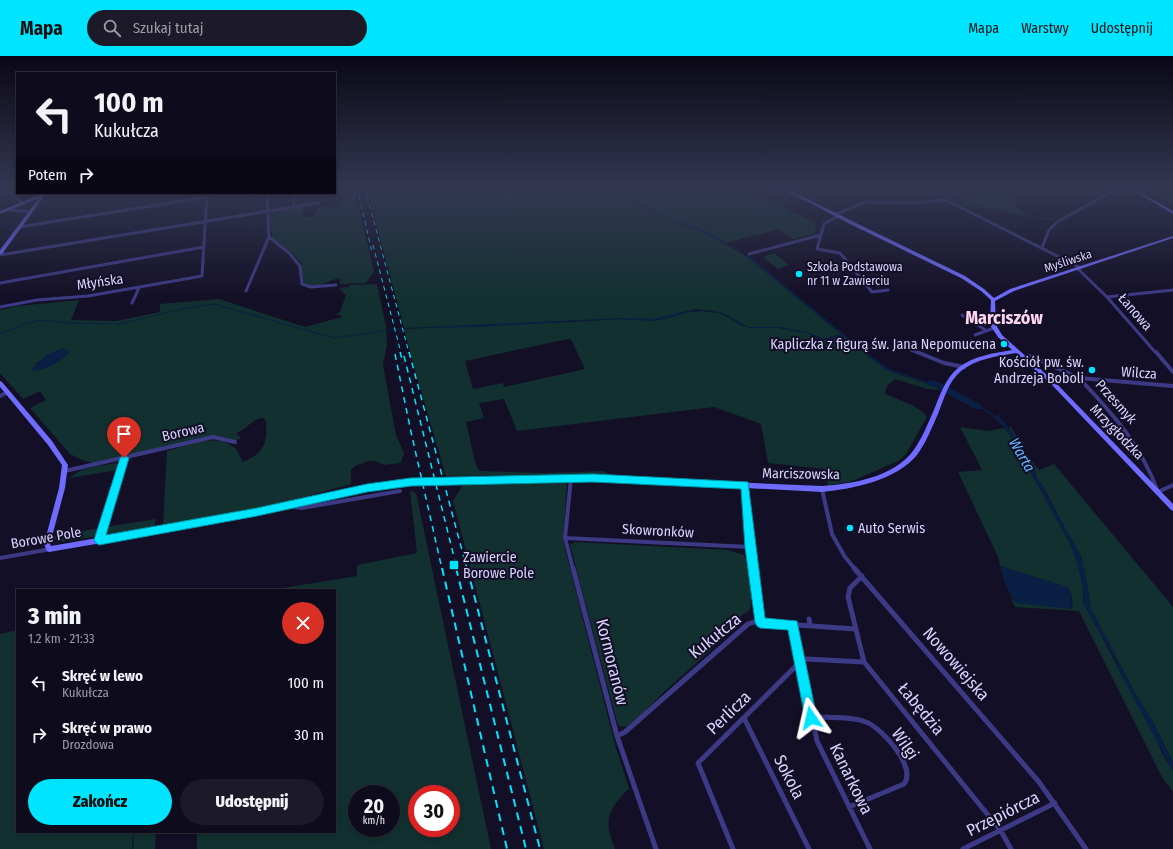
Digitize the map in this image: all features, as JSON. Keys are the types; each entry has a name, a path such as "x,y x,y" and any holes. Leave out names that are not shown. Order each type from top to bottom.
{"street":[{"path":"0,254 19,227 31,225"},
{"path":"0,254 181,225"},
{"path":"0,283 204,247 206,225"},
{"path":"246,291 269,237 269,225"},
{"name":"Łanowa","path":"821,235 824,225"},
{"path":"858,225 897,243 960,276 982,290 993,300 994,328 976,336"},
{"name":"Łanowa","path":"996,225 1080,268 1173,372"},
{"path":"1042,248 1049,230 1054,225"},
{"path":"749,254 821,235"},
{"path":"821,235 817,249 840,253 872,292 888,290"},
{"path":"269,237 282,247 300,266 302,284 311,287 336,285"},
{"name":"Myśliwska","path":"993,300 1012,290 1173,237"},
{"name":"Młyńska","path":"0,307 37,300 88,296 202,276 204,247"},
{"path":"132,304 139,288"},
{"path":"1107,297 1173,290"},
{"path":"962,315 987,331"},
{"name":"Mrzygłodzka","path":"994,328 1016,351 1054,384 1173,508"},
{"path":"912,350 944,363 964,367"},
{"name":"Marciszowska","path":"476,480 571,478 822,489 839,488 893,471 905,463 914,454 920,444 947,386 954,375 964,367 988,357 1016,351"},
{"path":"1030,356 1079,378"},
{"name":"Przesmyk","path":"1079,378 1122,424 1132,437 1150,470 1158,492"},
{"name":"Wilcza","path":"1079,378 1173,386"},
{"path":"0,383 60,456 65,465 65,472 47,544 48,548 53,549"},
{"path":"0,396 8,392"},
{"name":"Borowa","path":"65,472 213,438 220,438 235,442"},
{"path":"99,540 124,458"},
{"name":"Kormoranów","path":"571,478 566,538 617,736 656,849"},
{"name":"Borowe Pole","path":"0,558 286,506 347,492 411,482 476,480"},
{"path":"745,485 750,547 760,622"},
{"path":"1158,492 1173,485"},
{"name":"Nowowiejska","path":"822,489 834,540 845,557 1039,782 1086,849"},
{"name":"Borowe Pole","path":"286,506 302,508 400,491"},
{"name":"Skowronków","path":"566,538 750,547"},
{"name":"Łabędzia","path":"862,576 850,588 848,597 864,662 1001,831 1012,849"},
{"path":"809,619 810,626"},
{"name":"Kukułcza","path":"617,736 625,732 748,624 760,622 855,629"},
{"name":"Kanarkowa","path":"793,625 817,742 870,849"},
{"path":"800,662 806,659 864,662"},
{"name":"Perlicza","path":"734,849 698,763 800,662"},
{"name":"Sokola","path":"744,718 809,849"},
{"name":"Wilgi","path":"811,718 860,721 872,724 883,734 907,767 907,780 904,784 849,807"},
{"name":"Przepiórcza","path":"963,849 1055,803"}],"green space":[{"path":"271,225 363,225 374,272 366,283 340,284 340,279 338,278 320,285 311,286 302,281 302,264 292,253 272,238"},
{"path":"377,225 683,225 709,235 746,256 841,334 824,339 809,333 781,327 748,327 722,313 695,309 659,319 648,320 659,320 687,312 704,311 720,313 741,325 751,328 778,328 807,333 820,340 844,336 886,370 940,388 942,390 927,389 895,379 887,386 885,393 913,406 927,417 906,454 898,461 850,482 828,485 824,469 768,463 761,424 714,407 517,431 504,399 479,403 484,418 466,422 475,462 479,471 545,473 604,471 609,474 446,476 404,329 445,327 404,328","holes":["626,318 640,320 616,319 446,327","571,339 585,369 504,387 503,383 473,389 465,361"]},
{"path":"688,225 816,225 815,234 793,239 779,229 726,243 708,232"},
{"path":"774,253 789,265 778,269 763,257"},
{"path":"377,284 386,326 387,345 383,365 396,435 404,453 401,463 384,465 375,461 368,461 355,466 351,470 351,484 268,507 163,525 167,451 202,441 220,441 229,444 236,449 243,462 250,459 263,447 266,436 266,421 263,418 256,420 236,433 241,438 235,441 218,436 93,463 82,460 70,454 30,408 46,400 40,391 23,399 0,373 0,310 17,306 79,300 71,320 116,321 160,312 160,304 219,299 305,327 342,317 341,315 335,315 340,312 346,295 340,288 349,287 350,285","holes":["64,348 69,352 58,361 50,364 35,365 47,355"]},
{"path":"960,427 988,431 1004,428 1008,432 1070,543 1077,562 1083,587 1083,601 1161,751 1173,771 1173,792 1162,777 1079,611 1015,607 1006,586 1013,600 1073,607 1071,593 1067,587 1000,566 999,559 958,472 982,470"},
{"path":"1011,427 1029,458 1039,470 1054,464 1173,607 1173,762 1153,722 1136,695 1090,607 1088,588 1081,556 1044,488 1038,480 1031,463 1009,428"},
{"path":"116,463 118,466 117,470 70,478 79,471 85,469"},
{"path":"567,484 563,541 616,748 629,788 616,803 610,816 609,830 615,849 544,849 453,501 463,485"},
{"path":"410,491 416,493 491,849 197,849 197,833 336,833 336,589 277,589 357,576 357,565 417,553"},
{"path":"156,519 154,528 108,535 104,533 105,527"},
{"path":"100,528 98,534 93,537 60,542 54,539 54,536"},
{"path":"575,542 728,550 744,555 746,561 751,591 749,611 730,623 734,629 664,692 640,716 626,727 619,726 617,722 570,545"},
{"path":"16,630 16,833 133,833 132,849 0,849 0,634"},
{"path":"134,833 156,833 155,849 133,849"}],"water":[{"path":"683,225 688,225 708,232 746,254 709,235"},
{"path":"748,255 861,348 889,369 943,387 942,388 886,370 843,336 832,340 823,340 807,333 778,328 751,328 741,325 720,313 704,311 687,312 670,318 651,321 616,319 477,327 404,328 626,318 654,319 690,310 713,311 722,313 748,327 781,327 809,333 825,339 841,334 746,256"},
{"path":"62,348 69,352 63,359 47,368 32,370 47,355"},
{"path":"969,399 998,417 999,414 1000,418 1010,430 1031,464 1081,556 1088,588 1090,607 1136,695 1153,722 1173,762 1173,771 1119,671 1117,663 1084,605 1083,587 1077,562 1070,543 1008,432 990,414 979,407 966,402"},
{"path":"1000,566 1067,587 1071,593 1072,609 1016,603 1006,586"}],"waterway":[{"path":"0,334 25,324 41,320 68,323 119,324 187,308 214,304 334,338 405,328"},
{"name":"Warta","path":"931,383 940,386 978,407"}],"railway":[{"path":"366,225 372,252"},
{"path":"375,225 409,353"},
{"path":"373,245 401,353"},
{"path":"400,352 403,363"},
{"path":"409,352 467,569"},
{"path":"395,354 442,569"},
{"path":"404,356 457,569"},
{"path":"442,568 507,849"},
{"path":"456,568 526,849"},
{"path":"467,568 540,849"}],"place":[{"name":"Szkoła Podstawowa nr 11 w Zawierciu","path":"799,274"},
{"name":"Kapliczka z figurą św. Jana Nepomucena","path":"1004,344"},
{"name":"Kościół pw. św. Andrzeja Boboli","path":"1092,370"},
{"name":"Auto Serwis","path":"850,528"},
{"name":"Zawiercie Borowe Pole","path":"454,565"}],"district":[{"name":"Marciszów","path":"1004,318"}],"route":[{"path":"124,458 99,540 257,512 367,488 411,482 593,478 745,485 750,547 760,622 793,625 811,718"}]}
